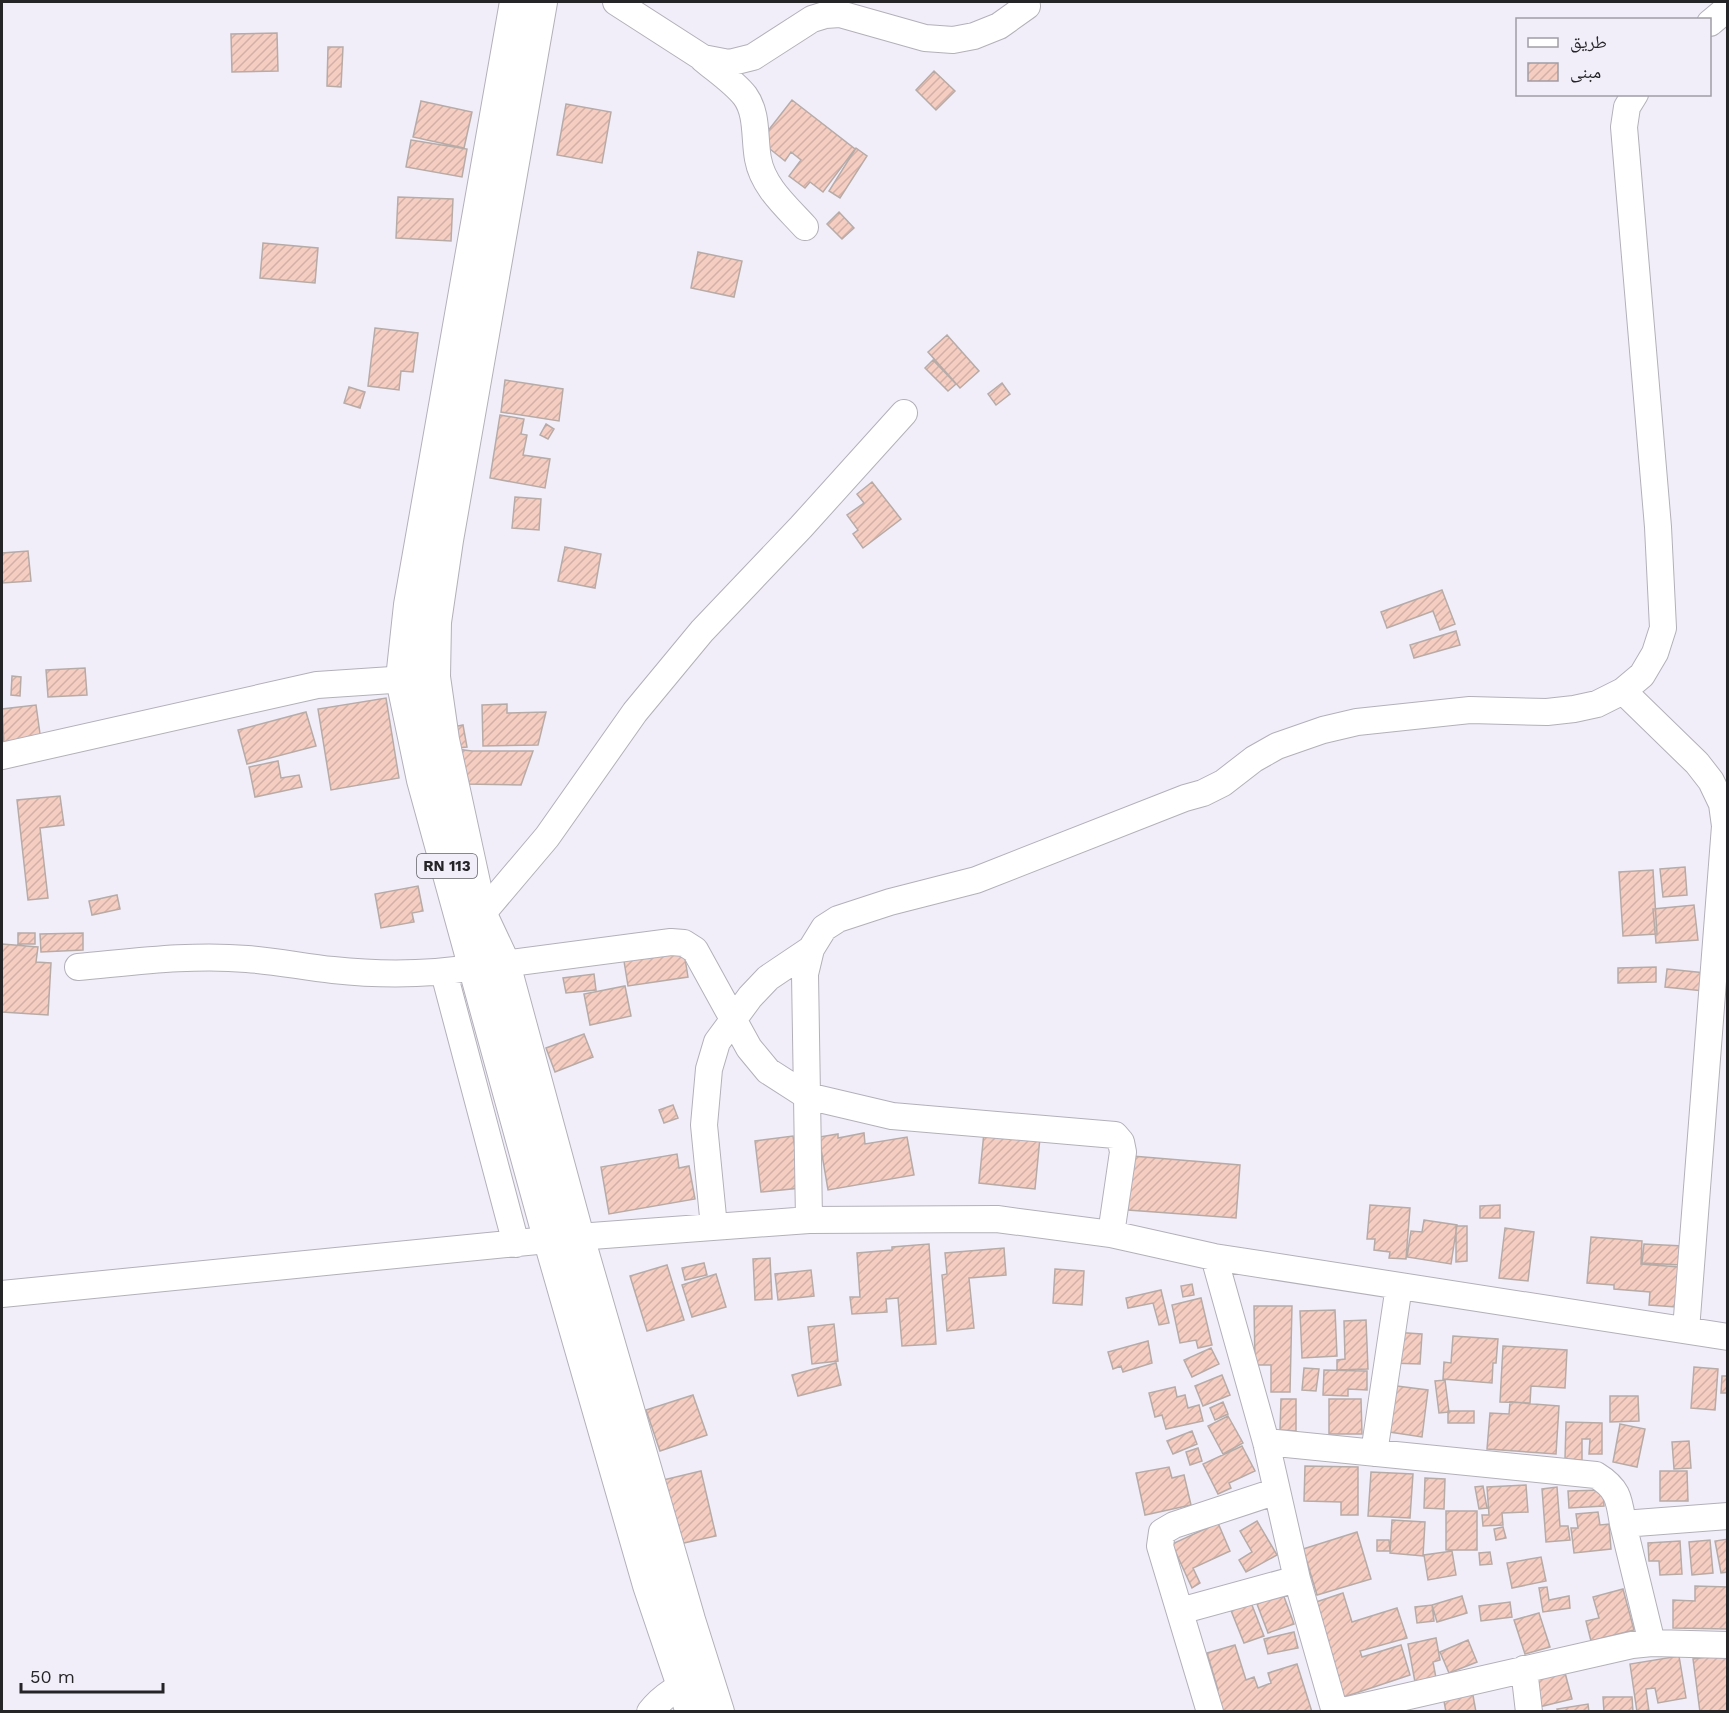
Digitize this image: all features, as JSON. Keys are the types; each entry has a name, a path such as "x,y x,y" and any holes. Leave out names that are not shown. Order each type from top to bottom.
{"main road":[{"name":"RN 113","path":"516,2 412,594 402,679 423,780 489,966 564,1239 649,1586 694,1690 718,1712"},
{"name":"RN 113","path":"489,966 481,915 442,740 434,677 435,622 447,540 542,2"}],"street":[{"path":"616,2 703,58 744,94 753,116 758,160 763,173 772,191 805,227"},
{"path":"703,58 729,63 753,57 812,19 825,15 840,14 925,38 953,40 974,36 999,26 1027,6"},
{"path":"1711,22 1728,8"},
{"path":"809,1220 805,974 811,949 824,928 838,919 890,902 976,880 1203,793 1223,783 1254,759 1277,747 1323,730 1357,722 1470,710 1547,712 1574,709 1598,704 1623,691 1642,675 1655,653 1663,628 1658,527 1624,127 1627,108 1634,96"},
{"path":"481,915 547,837 635,712 702,632 904,413"},
{"path":"2,756 317,685 434,677"},
{"path":"1623,691 1697,764 1711,781 1722,804 1725,826 1686,1330"},
{"path":"78,967 197,958 246,959 336,970 399,974 444,973 671,942 684,943 695,950 749,1048 768,1071 807,1096 892,1116 1114,1135 1121,1142 1123,1152 1111,1234"},
{"path":"714,1227 704,1125 708,1081 717,1042 750,997 768,978 811,949"},
{"path":"444,973 516,1244"},
{"path":"2,1294 564,1239 714,1227 809,1220 997,1219 1111,1234 1214,1257 1728,1337"},
{"path":"1214,1257 1266,1442 1297,1579 1337,1712 1632,1645 1652,1643 1728,1646"},
{"path":"1374,1453 1399,1286"},
{"path":"1266,1442 1596,1475 1607,1482 1619,1496 1623,1524 1652,1643"},
{"path":"1210,1712 1161,1546 1162,1532 1174,1525 1277,1491"},
{"path":"1623,1524 1728,1515"},
{"path":"1180,1611 1297,1579"},
{"path":"1524,1669 1529,1712"},
{"path":"650,1712 659,1701 694,1690"}],"building":[{"path":"277,33 278,71 232,72 231,34"},
{"path":"328,47 343,47 341,87 327,86"},
{"path":"934,71 955,91 936,110 916,90"},
{"path":"792,100 855,149 823,192 810,182 805,188 789,176 801,160 791,152 785,161 760,141"},
{"path":"421,101 472,112 464,148 413,137"},
{"path":"566,104 611,112 602,163 557,155"},
{"path":"411,140 467,149 462,177 406,167"},
{"path":"856,148 867,156 840,198 829,191"},
{"path":"398,197 453,199 451,241 396,238"},
{"path":"839,212 854,228 842,239 827,224"},
{"path":"263,243 318,248 315,283 260,278"},
{"path":"698,252 742,261 734,297 691,288"},
{"path":"375,328 418,333 413,372 401,371 399,390 368,386"},
{"path":"947,335 979,371 960,388 928,352"},
{"path":"933,360 956,384 948,391 925,368"},
{"path":"505,380 563,389 559,421 501,412"},
{"path":"1002,383 1010,394 996,405 988,394"},
{"path":"349,387 365,392 360,408 344,403"},
{"path":"500,415 524,419 521,434 527,435 523,455 550,459 545,488 490,478"},
{"path":"546,424 554,429 548,439 540,435"},
{"path":"872,482 901,519 863,548 853,534 858,530 847,515 864,503 857,494"},
{"path":"515,497 541,499 539,530 512,528"},
{"path":"565,547 601,554 595,588 558,581"},
{"path":"28,551 31,581 2,583 2,553"},
{"path":"1442,590 1455,624 1440,630 1433,611 1387,628 1381,612"},
{"path":"1456,631 1460,645 1414,658 1410,645"},
{"path":"85,668 87,695 48,697 46,670"},
{"path":"12,676 21,677 20,696 11,695"},
{"path":"386,698 399,778 331,790 318,709"},
{"path":"507,704 507,713 546,712 538,745 483,746 482,705"},
{"path":"36,705 41,741 4,746 2,709"},
{"path":"306,712 316,746 247,764 238,730"},
{"path":"463,725 467,747 457,748 453,727"},
{"path":"456,749 533,751 521,785 464,784"},
{"path":"278,761 281,778 299,775 302,787 255,797 249,767"},
{"path":"60,796 64,825 40,828 48,898 28,900 17,800"},
{"path":"1685,867 1687,895 1663,897 1660,869"},
{"path":"1653,870 1657,934 1623,936 1619,872"},
{"path":"418,886 423,911 412,913 414,922 381,928 375,894"},
{"path":"117,895 120,909 92,915 89,901"},
{"path":"1694,905 1698,940 1656,943 1653,909"},
{"path":"18,933 35,933 35,944 18,944"},
{"path":"83,933 83,950 41,952 40,934"},
{"path":"2,944 38,947 36,962 51,963 48,1015 2,1012"},
{"path":"683,946 688,977 628,986 623,955"},
{"path":"1656,967 1656,982 1618,983 1618,968"},
{"path":"1667,969 1706,973 1704,991 1665,987"},
{"path":"594,974 596,990 566,993 563,978"},
{"path":"625,986 631,1016 590,1025 584,994"},
{"path":"584,1034 593,1057 555,1072 546,1048"},
{"path":"673,1105 678,1118 664,1123 659,1110"},
{"path":"984,1132 1040,1138 1035,1189 979,1183"},
{"path":"864,1133 865,1144 907,1137 914,1175 828,1190 819,1137 838,1134 838,1138"},
{"path":"793,1136 801,1188 761,1192 755,1141"},
{"path":"677,1154 679,1168 689,1166 695,1199 609,1214 601,1167"},
{"path":"1132,1156 1240,1165 1236,1218 1128,1210"},
{"path":"1370,1205 1410,1208 1406,1259 1389,1258 1390,1252 1374,1250 1375,1239 1367,1239"},
{"path":"1500,1205 1500,1218 1480,1218 1480,1206"},
{"path":"1424,1220 1457,1225 1451,1264 1407,1257 1411,1231 1422,1232"},
{"path":"1456,1226 1467,1226 1467,1261 1456,1262"},
{"path":"1505,1228 1534,1232 1528,1281 1499,1278"},
{"path":"1591,1237 1642,1241 1641,1264 1679,1267 1676,1307 1649,1305 1650,1292 1614,1289 1614,1285 1587,1283"},
{"path":"929,1244 936,1344 902,1346 898,1298 886,1299 887,1312 852,1314 850,1297 860,1297 857,1253"},
{"path":"1644,1244 1683,1246 1682,1265 1642,1263"},
{"path":"1004,1248 1006,1275 969,1278 974,1328 947,1331 942,1275 947,1274 945,1253"},
{"path":"770,1258 772,1299 755,1300 753,1259"},
{"path":"704,1263 707,1275 685,1280 682,1268"},
{"path":"667,1265 684,1320 647,1331 630,1276"},
{"path":"1055,1269 1084,1271 1082,1305 1053,1303"},
{"path":"811,1270 814,1296 778,1300 775,1274"},
{"path":"716,1274 726,1307 692,1317 682,1285"},
{"path":"1192,1284 1194,1295 1183,1297 1181,1286"},
{"path":"1161,1290 1169,1323 1159,1325 1153,1303 1128,1308 1126,1298"},
{"path":"1201,1298 1212,1345 1198,1348 1196,1340 1180,1343 1172,1305"},
{"path":"1254,1306 1292,1306 1290,1392 1271,1392 1271,1365 1255,1365"},
{"path":"1335,1310 1337,1356 1302,1358 1300,1311"},
{"path":"1366,1320 1368,1369 1337,1370 1337,1360 1345,1359 1344,1321"},
{"path":"834,1324 838,1361 812,1364 808,1327"},
{"path":"1392,1332 1422,1334 1420,1364 1390,1363"},
{"path":"1453,1336 1498,1339 1492,1383 1443,1379 1444,1362 1451,1363"},
{"path":"1148,1341 1152,1363 1123,1372 1121,1366 1113,1369 1108,1352"},
{"path":"1503,1346 1567,1350 1565,1388 1531,1386 1530,1403 1500,1402"},
{"path":"1211,1348 1219,1364 1192,1377 1184,1360"},
{"path":"836,1363 841,1385 798,1396 792,1375"},
{"path":"1694,1367 1718,1369 1715,1410 1691,1408"},
{"path":"1304,1368 1319,1369 1316,1391 1302,1390"},
{"path":"1324,1370 1367,1371 1367,1390 1348,1389 1348,1396 1323,1395"},
{"path":"1222,1375 1230,1395 1203,1406 1195,1386"},
{"path":"1722,1376 1728,1376 1728,1393 1721,1393"},
{"path":"1445,1380 1449,1412 1439,1413 1435,1381"},
{"path":"1389,1385 1428,1390 1422,1437 1383,1431"},
{"path":"1175,1387 1177,1397 1185,1395 1188,1408 1199,1405 1203,1421 1166,1429 1162,1415 1155,1417 1149,1393"},
{"path":"693,1395 707,1435 660,1451 646,1410"},
{"path":"1610,1396 1638,1396 1639,1421 1610,1422"},
{"path":"1281,1399 1296,1399 1296,1431 1280,1430"},
{"path":"1329,1399 1361,1399 1362,1434 1329,1434"},
{"path":"1223,1402 1228,1414 1215,1420 1210,1408"},
{"path":"1510,1402 1559,1406 1556,1454 1487,1449 1490,1413 1509,1414"},
{"path":"1448,1411 1474,1411 1474,1423 1448,1423"},
{"path":"1228,1416 1243,1443 1223,1454 1208,1426"},
{"path":"1566,1422 1602,1423 1602,1454 1589,1454 1590,1439 1582,1439 1582,1460 1565,1459"},
{"path":"1620,1424 1645,1429 1637,1467 1613,1462"},
{"path":"1192,1431 1197,1444 1173,1454 1167,1441"},
{"path":"1689,1441 1691,1468 1674,1469 1672,1442"},
{"path":"1242,1446 1255,1471 1229,1483 1231,1488 1218,1494 1203,1464"},
{"path":"1198,1448 1202,1461 1190,1465 1186,1452"},
{"path":"1305,1466 1358,1467 1358,1515 1341,1515 1341,1502 1304,1501"},
{"path":"1169,1467 1172,1478 1184,1475 1191,1505 1145,1515 1136,1473"},
{"path":"701,1471 716,1536 679,1544 663,1480"},
{"path":"1660,1471 1687,1471 1688,1501 1660,1501"},
{"path":"1371,1472 1413,1474 1410,1518 1368,1516"},
{"path":"1425,1478 1445,1479 1444,1509 1424,1508"},
{"path":"1526,1485 1528,1512 1502,1513 1503,1525 1483,1526 1482,1515 1489,1515 1487,1487"},
{"path":"1483,1486 1487,1508 1479,1509 1475,1487"},
{"path":"1557,1487 1560,1526 1568,1526 1570,1540 1546,1542 1542,1489"},
{"path":"1603,1490 1604,1506 1569,1508 1568,1491"},
{"path":"1446,1511 1477,1511 1477,1550 1446,1550"},
{"path":"1598,1512 1600,1525 1609,1524 1611,1549 1574,1553 1571,1528 1578,1528 1576,1514"},
{"path":"1392,1520 1425,1522 1423,1556 1390,1553"},
{"path":"1257,1521 1277,1555 1246,1572 1239,1560 1252,1552 1240,1531"},
{"path":"1218,1523 1230,1551 1193,1568 1200,1583 1192,1588 1172,1544"},
{"path":"1503,1527 1506,1538 1496,1540 1494,1529"},
{"path":"1357,1532 1371,1579 1317,1595 1303,1549"},
{"path":"1728,1539 1728,1572 1721,1573 1715,1541"},
{"path":"1377,1540 1389,1540 1390,1551 1377,1551"},
{"path":"1710,1540 1713,1573 1692,1575 1689,1542"},
{"path":"1680,1541 1682,1574 1660,1575 1659,1561 1649,1561 1648,1543"},
{"path":"1452,1551 1456,1575 1428,1580 1424,1555"},
{"path":"1490,1552 1492,1564 1480,1565 1479,1553"},
{"path":"1541,1557 1546,1581 1512,1588 1507,1563"},
{"path":"1695,1586 1728,1587 1728,1629 1673,1628 1673,1600 1695,1601"},
{"path":"1547,1587 1549,1600 1569,1596 1570,1608 1543,1612 1539,1588"},
{"path":"1623,1589 1634,1630 1591,1641 1586,1621 1599,1618 1593,1597"},
{"path":"1343,1593 1352,1622 1397,1608 1407,1638 1360,1651 1362,1657 1401,1645 1410,1675 1344,1697 1313,1603"},
{"path":"1283,1594 1294,1624 1268,1633 1257,1604"},
{"path":"1462,1596 1467,1613 1437,1622 1432,1605"},
{"path":"1250,1600 1264,1636 1244,1643 1230,1608"},
{"path":"1510,1602 1512,1617 1481,1621 1479,1606"},
{"path":"1432,1605 1434,1621 1417,1623 1415,1607"},
{"path":"1539,1613 1550,1647 1525,1654 1514,1620"},
{"path":"1294,1632 1298,1648 1268,1654 1264,1639"},
{"path":"1436,1638 1440,1660 1433,1662 1436,1678 1415,1682 1408,1644"},
{"path":"1468,1640 1477,1662 1449,1673 1440,1652"},
{"path":"1235,1645 1246,1680 1254,1677 1258,1688 1271,1683 1268,1673 1297,1664 1312,1712 1218,1712 1212,1692 1218,1690 1207,1653"},
{"path":"1728,1654 1728,1712 1700,1712 1693,1659"},
{"path":"1679,1656 1686,1698 1658,1703 1655,1688 1646,1689 1649,1711 1637,1712 1630,1664"},
{"path":"1564,1669 1572,1699 1539,1707 1531,1678"},
{"path":"1472,1690 1476,1712 1446,1712 1443,1696"},
{"path":"1603,1697 1632,1697 1633,1712 1604,1712"},
{"path":"1588,1704 1589,1712 1558,1712 1557,1709"}]}
